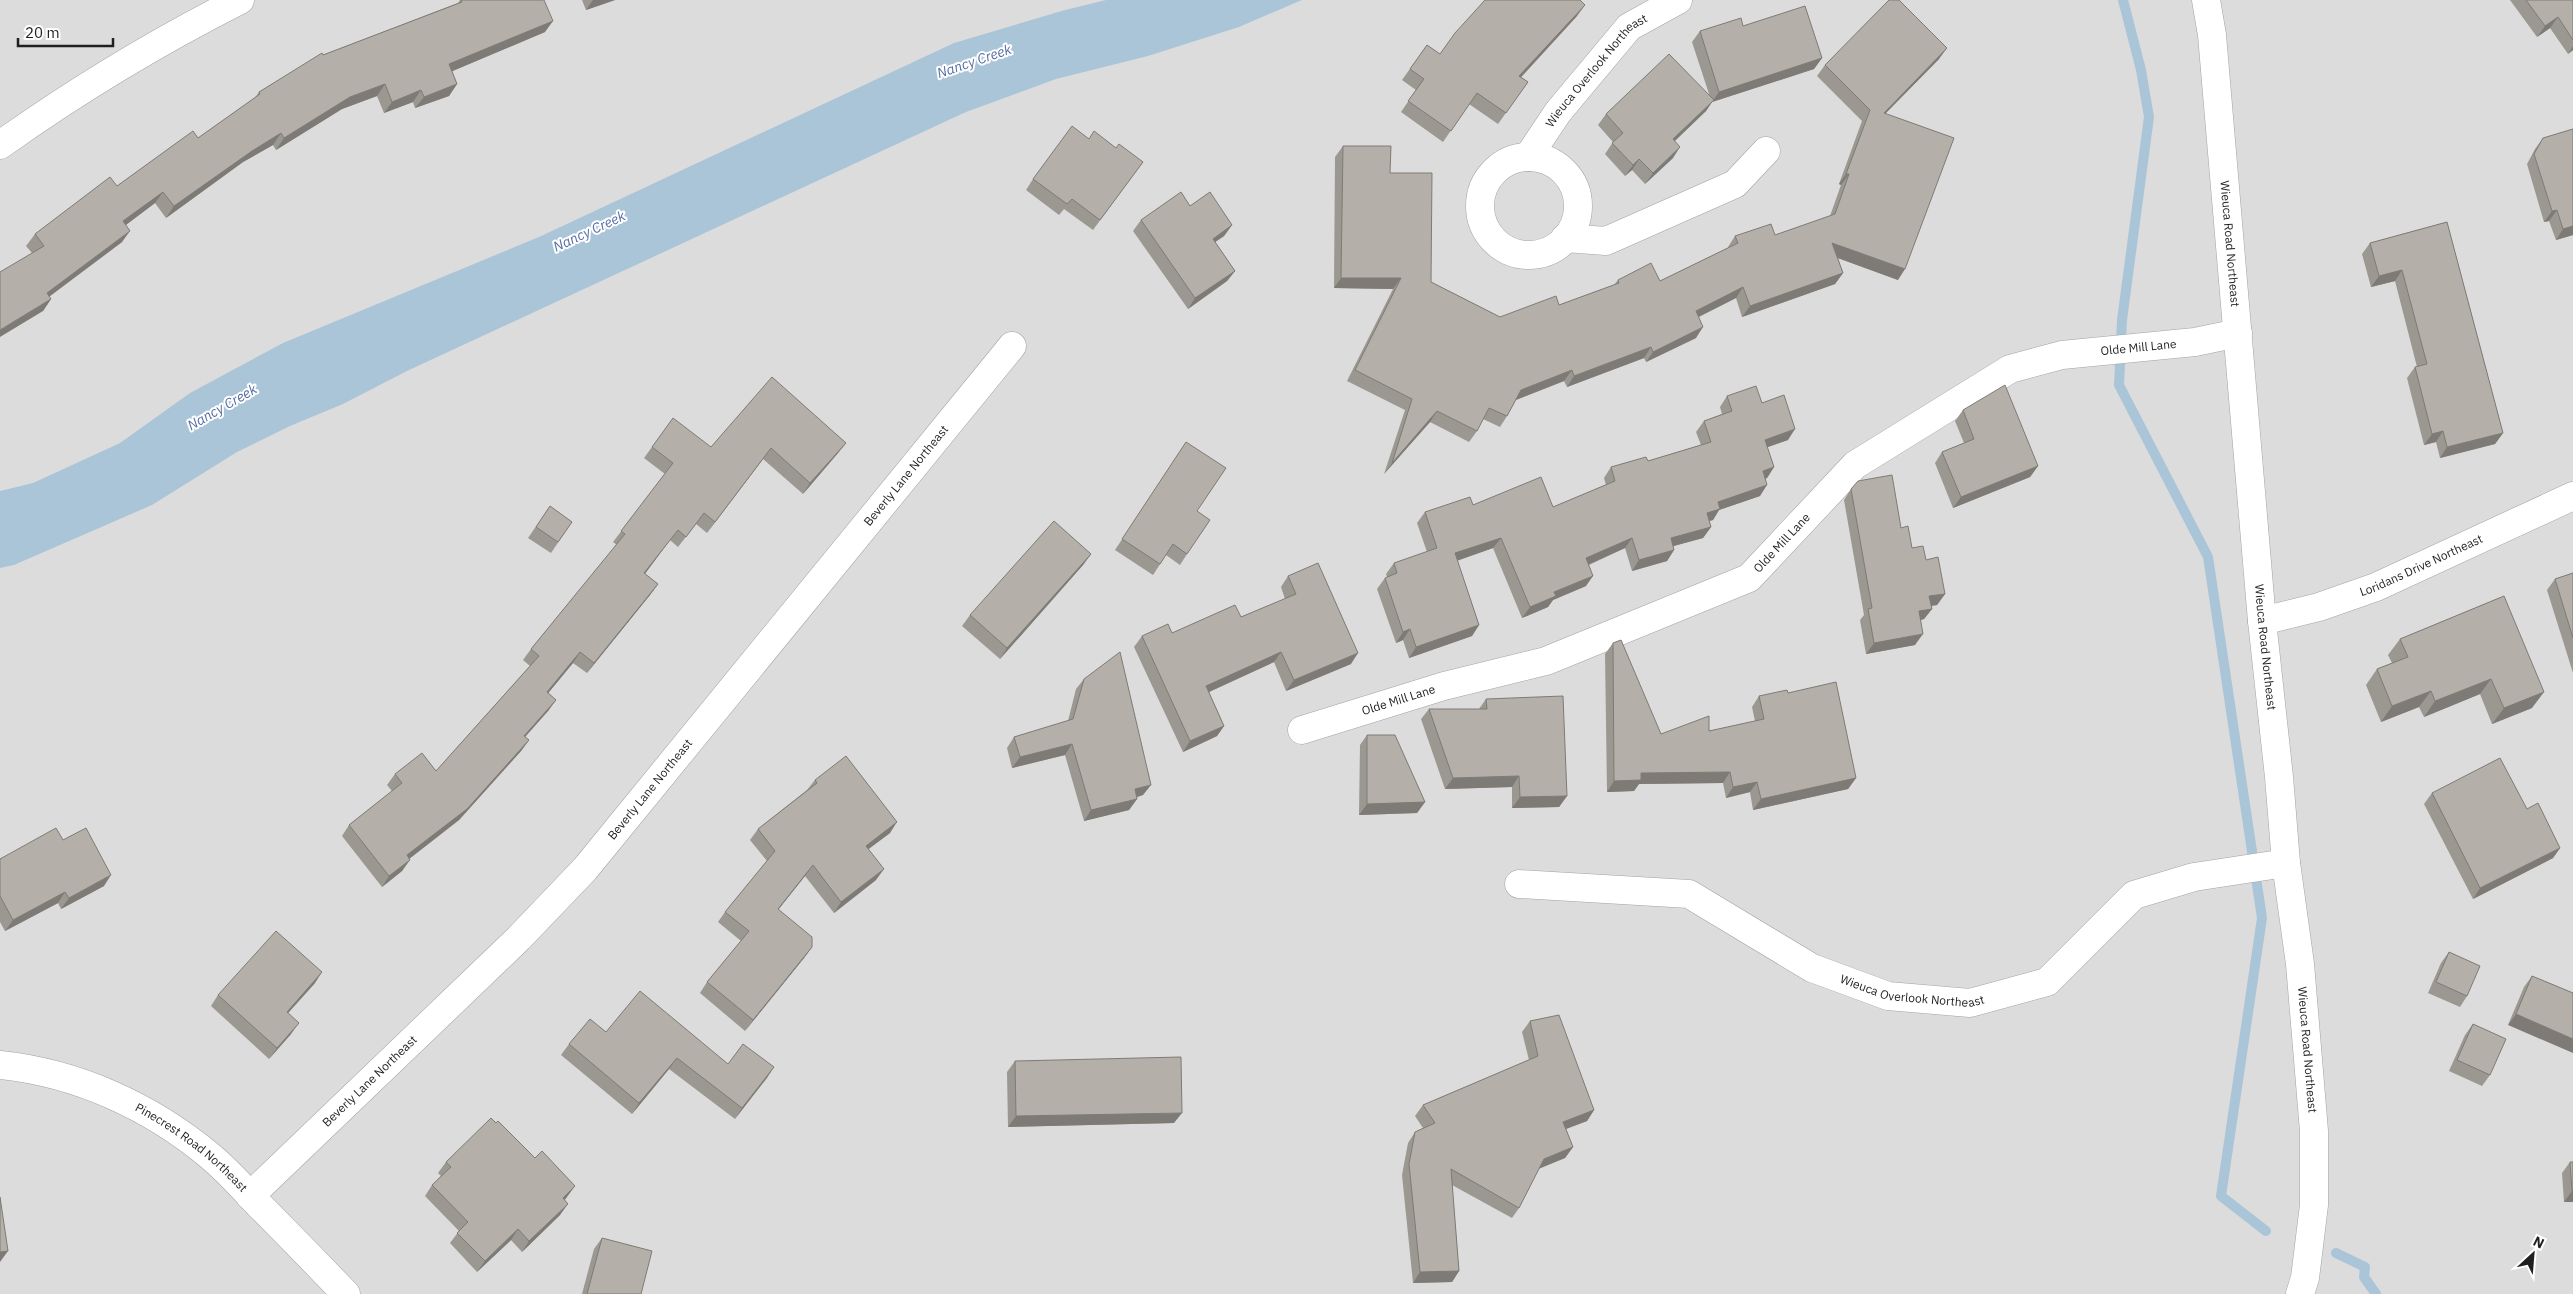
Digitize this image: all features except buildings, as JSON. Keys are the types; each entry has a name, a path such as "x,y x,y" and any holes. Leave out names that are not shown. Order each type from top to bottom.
{"street":[{"path":"0,145 31,123 172,35 240,0"},
{"name":"Wieuca Overlook Northeast","path":"1528,157 1558,112 1629,27 1678,0"},
{"name":"Wieuca Road Northeast","path":"2206,0 2212,35 2262,621 2280,777 2281,864 2300,964 2314,1131 2314,1205 2305,1278 2300,1294"},
{"path":"1565,238 1606,241 1735,184 1766,151"},
{"path":"1528,157 1544,159 1559,167 1570,179 1576,194 1578,209 1574,225 1565,238 1552,249 1537,254 1521,254 1506,249 1493,239 1484,225 1480,210 1481,194 1488,179 1498,167 1513,159 1528,157"},
{"name":"Olde Mill Lane","path":"1302,730 1444,686 1546,662 1749,578 1855,465 2010,370 2062,355 2195,342 2238,332"},
{"name":"Beverly Lane Northeast","path":"250,1196 519,938 586,869 1012,346"},
{"name":"Loridans Drive Northeast","path":"2262,621 2319,607 2376,587 2573,496"},
{"name":"Wieuca Overlook Northeast","path":"1519,884 1689,894 1812,968 1888,996 1970,1003 2047,982 2134,895 2194,877 2281,864"},
{"name":"Pinecrest Road Northeast","path":"0,1064 22,1067 67,1078 123,1099 169,1125 211,1156 346,1294"}],"shaded area":[{"path":"0,0 2573,0 2573,1294 0,1294"}],"water":[{"name":"Nancy Creek","path":"1106,0 1302,0 1239,27 1148,56 1056,79 966,112 407,371 343,404 290,426 237,452 152,505 14,565 0,568 0,491 33,483 120,443 190,393 283,343 539,237 954,43 1065,10"}],"waterway":[{"path":"2123,0 2141,70 2149,117 2122,320 2119,385 2208,557 2262,918 2221,1196 2266,1231"},
{"path":"2336,1253 2365,1267 2364,1277 2376,1294"}]}
